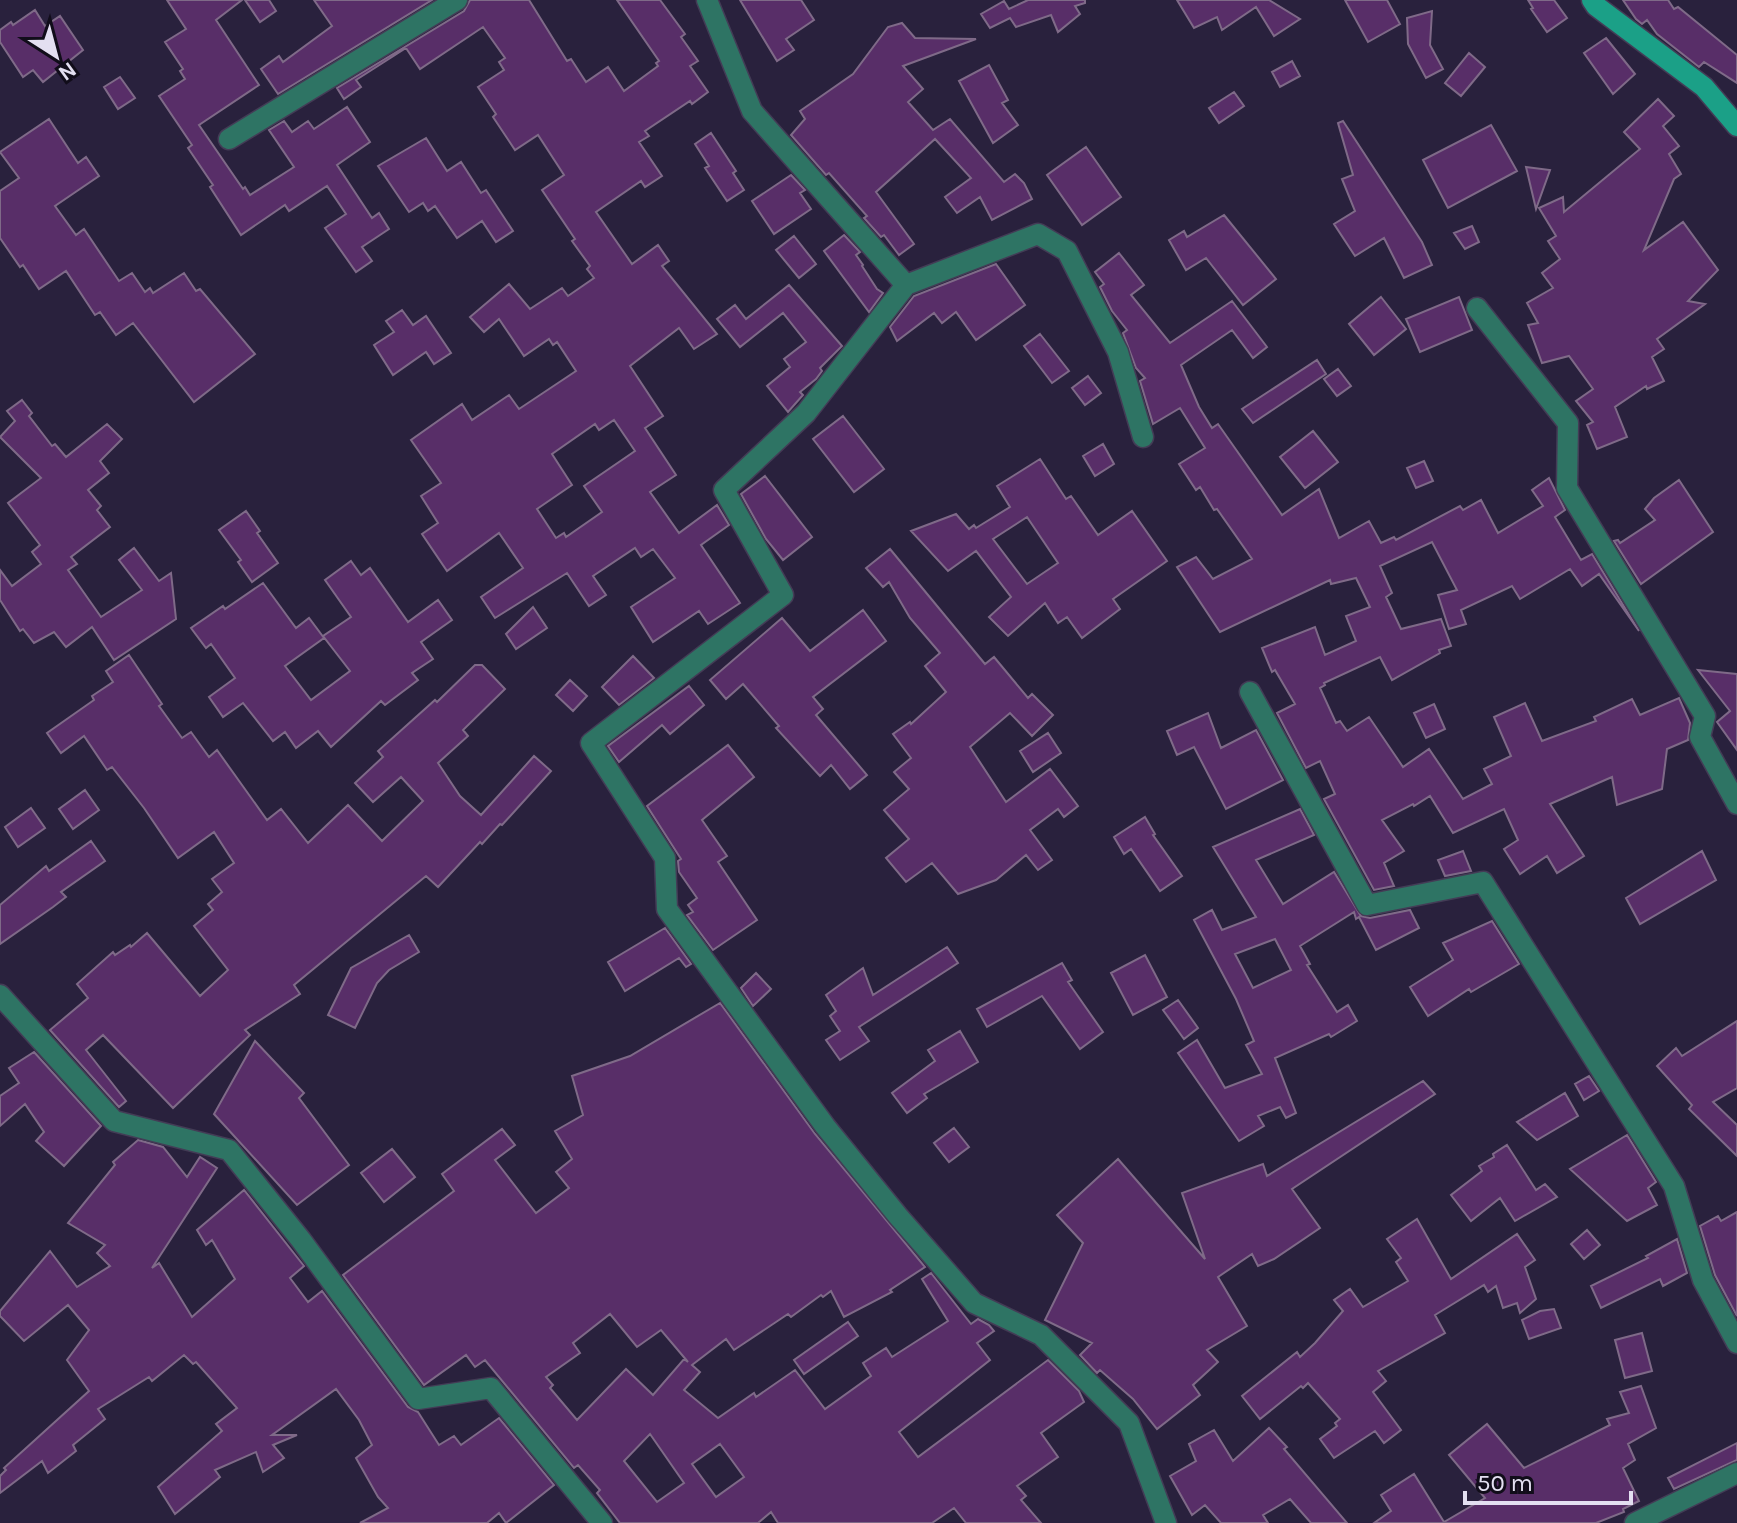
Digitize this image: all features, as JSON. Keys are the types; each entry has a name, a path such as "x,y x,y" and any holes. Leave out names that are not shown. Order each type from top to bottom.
{"main road":[{"path":"1592,0 1704,87 1737,126"}],"street":[{"path":"229,139 457,0"},
{"path":"707,0 752,111 906,285"},
{"path":"1143,437 1118,352 1067,251 1038,234 906,285 806,413 724,490 783,595 591,743 665,858 667,909 825,1126 974,1303 1041,1335 1129,1423 1166,1523"},
{"path":"1477,308 1568,423 1567,488 1705,716 1700,737 1737,804"},
{"path":"1250,692 1367,905 1483,882 1674,1186 1703,1280 1737,1343"},
{"path":"0,995 114,1121 229,1150 301,1240 418,1399 491,1388 602,1523"},
{"path":"1635,1523 1737,1473"}],"building":[{"path":"167,0 242,0 216,20 259,85 199,125 250,195 294,167 269,130 284,121 292,132 308,121 314,129 347,107 370,142 337,165 372,218 379,213 389,229 362,247 372,261 356,272 325,228 346,214 327,186 289,211 285,205 241,235 188,148 192,145 159,96 185,79 180,71 183,69 165,42 186,29"},
{"path":"245,0 269,0 276,11 260,22"},
{"path":"314,0 432,0 278,94 261,69 279,56 283,62 332,26"},
{"path":"470,0 529,0 567,61 571,59 586,82 608,67 624,91 658,66 656,63 659,61 617,0 660,0 685,34 681,37 698,61 690,66 708,92 645,131 649,136 639,142 662,176 645,187 641,181 596,212 632,264 658,245 669,261 662,266 717,334 694,349 679,328 630,366 663,416 645,428 676,475 650,492 679,533 717,505 729,525 701,545 740,603 708,624 699,611 653,642 631,607 675,578 653,549 641,557 635,548 593,576 606,595 589,606 567,573 495,618 481,597 523,568 499,533 447,571 422,534 438,523 421,496 441,483 411,440 462,404 472,420 509,395 519,409 576,371 557,342 553,345 549,339 524,356 499,319 484,332 470,317 509,284 530,309 562,288 568,296 594,278 587,269 590,266 572,241 575,239 542,190 564,175 538,135 515,150 478,87 504,70 499,62 505,58 483,27 420,69 406,48 356,80 361,87 344,99 337,88 464,11","holes":["614,420 635,451 584,486 602,512 566,537 564,533 556,538 537,509 572,485 552,454 595,424 599,430"]},
{"path":"740,0 801,0 814,20 786,39 794,50 777,61"},
{"path":"1028,0 1085,0 1085,3 1075,6 1080,14 1058,32 1051,15 1016,27 1010,18 990,28 981,14 1004,1 1009,9"},
{"path":"1177,0 1269,0 1300,19 1274,36 1256,7 1222,30 1217,17 1194,28"},
{"path":"1345,0 1387,0 1400,24 1368,42"},
{"path":"1528,0 1554,0 1567,18 1547,32"},
{"path":"1623,0 1668,0 1674,9 1678,7 1737,55 1737,83 1704,62 1699,67 1657,34 1647,20 1642,24 1636,19"},
{"path":"35,10 45,26 60,16 83,50 43,82 33,70 23,77 0,42 0,30"},
{"path":"1432,11 1430,45 1443,69 1426,78 1408,44 1407,18"},
{"path":"902,23 915,38 976,39 903,66 923,89 908,102 933,130 950,119 1004,182 1015,174 1032,199 992,220 980,197 957,213 945,197 971,178 935,139 876,192 914,244 899,255 884,235 881,237 864,218 867,216 829,173 826,175 791,135 805,119 800,111 853,74 888,27"},
{"path":"1606,38 1635,74 1613,94 1584,53"},
{"path":"1469,53 1485,67 1461,96 1445,83"},
{"path":"1292,61 1300,76 1280,87 1272,72"},
{"path":"989,65 1008,100 1002,103 1018,125 993,143 959,81"},
{"path":"120,77 135,98 118,109 104,87"},
{"path":"1234,92 1244,106 1219,123 1209,108"},
{"path":"1658,99 1674,116 1663,126 1679,146 1669,154 1681,174 1674,179 1644,250 1683,222 1718,270 1688,301 1705,304 1657,339 1664,349 1652,357 1664,381 1647,389 1646,386 1615,407 1627,437 1597,449 1587,425 1593,422 1576,401 1593,389 1569,356 1542,363 1528,325 1538,323 1527,303 1553,288 1542,273 1560,259 1548,241 1556,236 1539,208 1563,197 1564,212 1640,149 1624,132"},
{"path":"49,119 78,163 86,157 99,176 55,206 76,235 84,229 119,281 132,273 145,292 150,288 153,293 184,273 196,291 200,289 255,354 194,402 133,323 116,335 100,312 95,315 66,271 39,289 0,238 0,191 19,178 0,152"},
{"path":"1343,121 1422,242 1432,265 1404,278 1384,238 1355,256 1334,224 1355,211 1342,179 1353,175 1338,123"},
{"path":"1491,125 1517,171 1448,208 1423,160"},
{"path":"711,133 736,171 733,173 744,190 727,201 705,168 709,166 695,144"},
{"path":"426,138 447,171 461,162 481,193 486,190 513,231 496,242 482,221 457,238 435,206 428,211 423,203 409,212 378,166"},
{"path":"1086,147 1121,197 1082,225 1047,175"},
{"path":"1526,167 1550,170 1536,209"},
{"path":"791,175 805,190 800,193 811,209 774,234 752,201"},
{"path":"1224,215 1276,279 1243,305 1206,258 1186,270 1169,240 1184,231 1187,237"},
{"path":"1472,226 1479,242 1465,249 1454,233"},
{"path":"844,235 860,252 856,255 862,266 883,293 869,312 824,251"},
{"path":"794,236 816,264 799,278 776,250"},
{"path":"1119,253 1144,285 1131,295 1170,343 1232,301 1267,347 1253,358 1232,330 1181,365 1212,428 1218,424 1282,515 1319,489 1339,538 1369,521 1381,543 1394,537 1396,540 1460,506 1463,510 1481,500 1498,533 1543,506 1532,490 1549,478 1565,510 1555,517 1581,560 1592,554 1639,631 1599,574 1582,586 1570,569 1520,599 1512,586 1461,610 1466,624 1449,629 1438,595 1457,590 1432,542 1380,566 1392,593 1386,597 1401,629 1441,619 1451,646 1439,650 1440,653 1392,680 1380,657 1324,683 1320,688 1336,723 1340,721 1347,731 1369,717 1403,767 1429,749 1463,799 1492,784 1484,769 1511,756 1494,717 1525,703 1542,741 1596,721 1594,717 1632,699 1640,715 1679,698 1690,723 1688,740 1667,749 1662,789 1617,805 1612,777 1550,804 1584,856 1557,873 1547,856 1520,874 1504,849 1518,840 1504,809 1453,833 1430,796 1382,820 1404,851 1384,863 1394,886 1374,890 1324,799 1335,794 1320,761 1306,768 1277,713 1295,704 1275,670 1272,672 1262,648 1315,627 1325,655 1356,641 1346,616 1370,607 1356,578 1331,584 1330,580 1220,632 1177,567 1196,557 1213,579 1252,559 1217,509 1214,510 1200,487 1196,490 1179,464 1205,448 1180,408 1153,424 1140,381 1145,378 1136,368 1123,333 1127,330 1112,311 1100,287 1104,284 1095,272"},
{"path":"996,264 1025,305 976,340 956,312 942,323 934,313 897,341 890,327 914,296"},
{"path":"789,285 842,346 820,368 822,371 816,379 800,392 803,395 788,412 767,386 790,367 784,359 806,342 783,313 740,347 717,319 735,305 746,319"},
{"path":"1381,297 1406,329 1374,355 1349,324"},
{"path":"1459,297 1472,330 1420,352 1406,319"},
{"path":"402,310 413,325 426,316 451,353 434,364 426,352 393,375 374,345 394,332 386,321"},
{"path":"1040,334 1069,371 1052,383 1024,346"},
{"path":"1317,360 1326,374 1253,423 1242,409"},
{"path":"1338,369 1351,386 1337,396 1324,379"},
{"path":"1088,376 1101,393 1085,405 1072,388"},
{"path":"22,400 32,413 29,416 52,446 55,444 66,457 107,424 122,439 100,461 109,473 88,490 101,506 97,510 110,527 71,557 77,564 68,570 101,617 142,590 119,560 134,548 159,581 171,573 176,619 114,660 92,627 66,647 54,632 34,643 23,629 20,631 0,600 0,570 12,586 41,564 32,552 40,545 8,503 41,478 0,437 15,421 7,411"},
{"path":"843,416 884,469 854,492 813,439"},
{"path":"1313,431 1338,462 1305,488 1280,457"},
{"path":"1103,444 1114,464 1095,476 1083,456"},
{"path":"1040,459 1066,499 1071,496 1098,535 1132,511 1167,561 1113,599 1120,609 1082,638 1067,617 1058,623 1045,603 1008,636 989,617 1011,597 976,551 948,571 911,531 956,514 969,529 974,525 976,528 1010,507 997,486","holes":["1027,517 1058,563 1027,584 993,539"]},
{"path":"1424,461 1433,481 1416,488 1407,468"},
{"path":"765,476 812,537 783,560 766,539 741,494"},
{"path":"1679,480 1713,532 1641,584 1614,541 1620,543 1655,520 1645,509 1654,498"},
{"path":"246,511 278,563 252,582 238,562 241,560 219,530"},
{"path":"890,549 985,664 994,657 1028,698 1032,694 1053,715 1032,736 1010,713 970,747 1006,802 1050,769 1078,806 1064,817 1058,809 1030,830 1052,860 1038,870 1026,855 996,880 958,894 932,863 906,882 886,858 909,839 884,810 909,789 894,772 911,758 893,734 911,724 946,692 925,666 940,653 910,618 889,582 883,587 866,568"},
{"path":"351,561 361,575 370,568 408,622 438,600 452,620 421,642 433,659 412,673 418,680 385,705 381,701 331,747 318,731 296,748 285,732 273,741 243,703 223,717 209,697 235,678 211,644 206,648 191,628 263,583 296,628 309,618 324,638 285,666 311,700 350,671 323,636 351,617 325,580"},
{"path":"533,607 547,628 516,649 506,634"},
{"path":"863,610 886,641 813,697 823,709 816,715 867,775 850,789 831,765 820,776 776,728 779,726 743,684 726,699 710,680 782,618 810,651"},
{"path":"129,655 182,738 191,732 209,757 217,750 267,820 281,809 308,843 348,805 382,841 423,801 401,777 373,802 355,783 383,757 378,751 435,700 437,702 475,665 482,665 505,689 463,730 468,736 438,763 460,796 481,815 534,756 551,771 502,825 482,844 480,842 438,887 426,876 294,985 300,994 245,1030 250,1035 173,1108 103,1035 86,1050 126,1101 119,1107 50,1030 88,998 77,984 113,952 115,955 131,947 147,933 200,996 228,970 194,926 213,910 208,904 222,892 212,879 234,863 214,832 178,858 144,808 112,767 107,770 84,736 61,753 47,733 94,700 92,696 113,682 106,671"},
{"path":"633,656 654,678 619,705 602,687"},
{"path":"1698,670 1737,674 1737,750 1717,722 1730,711"},
{"path":"570,680 587,696 573,711 556,695"},
{"path":"689,686 704,705 670,734 662,725 619,762 608,746"},
{"path":"1434,704 1445,729 1426,738 1414,713"},
{"path":"1208,713 1221,748 1256,730 1283,780 1226,809 1194,747 1177,755 1167,731"},
{"path":"1048,733 1061,753 1033,772 1020,751"},
{"path":"728,745 754,777 702,820 727,856 718,862 757,920 713,950 687,915 693,912 688,905 697,898 679,872 678,861 681,859 647,806"},
{"path":"85,790 99,810 73,829 59,809"},
{"path":"31,808 45,828 18,847 5,827"},
{"path":"1300,809 1314,835 1256,860 1283,904 1334,872 1361,916 1370,918 1410,910 1419,928 1376,950 1354,912 1300,946 1310,964 1307,965 1337,1012 1348,1005 1357,1021 1331,1037 1329,1034 1275,1058 1296,1113 1286,1118 1280,1107 1258,1116 1264,1126 1239,1141 1178,1053 1197,1040 1225,1088 1262,1074 1246,1045 1254,1041 1236,999 1194,920 1212,910 1222,930 1256,917 1213,847","holes":["1275,939 1291,970 1253,988 1235,954"]},
{"path":"1145,817 1153,835 1182,876 1160,891 1131,849 1124,854 1114,837"},
{"path":"91,841 105,861 61,892 66,897 0,944 0,905 46,866 49,871"},
{"path":"1463,851 1471,871 1445,876 1438,860"},
{"path":"1702,851 1716,880 1640,924 1626,898"},
{"path":"1492,921 1519,964 1471,992 1469,989 1428,1016 1410,987 1453,960 1443,943"},
{"path":"665,928 691,964 686,967 679,958 625,991 608,962"},
{"path":"409,935 419,952 389,970 377,983 355,1028 328,1015 351,968"},
{"path":"947,947 958,963 859,1027 869,1041 840,1060 826,1040 840,1031 830,1016 836,1011 826,995 863,968 873,995"},
{"path":"1145,955 1167,997 1133,1015 1111,973"},
{"path":"1062,963 1072,980 1068,982 1103,1032 1080,1049 1042,996 987,1027 977,1009"},
{"path":"756,973 771,989 753,1006 741,988"},
{"path":"1178,1000 1198,1028 1184,1039 1163,1010"},
{"path":"720,1003 815,1134 925,1267 890,1290 892,1292 844,1317 831,1291 791,1317 788,1314 734,1350 726,1339 692,1365 700,1372 684,1390 718,1418 795,1370 825,1409 871,1376 863,1363 886,1348 892,1357 948,1321 922,1279 931,1273 971,1324 978,1319 994,1331 977,1343 990,1360 899,1432 918,1457 1048,1360 1079,1391 1084,1402 1041,1433 1058,1457 1017,1486 1026,1496 1021,1500 1041,1523 966,1523 954,1508 932,1523 778,1523 771,1512 758,1523 620,1523 597,1493 600,1490 578,1465 574,1468 485,1360 475,1367 466,1355 424,1385 343,1275 454,1191 442,1174 502,1129 515,1145 495,1160 536,1213 569,1188 556,1172 572,1159 555,1131 583,1115 572,1076 630,1056","holes":["610,1314 637,1347 661,1330 688,1362 684,1359 653,1395 626,1369 577,1420 550,1388 553,1385 546,1377 580,1353 573,1343","650,1434 684,1483 657,1502 624,1461","720,1444 744,1477 716,1497 692,1464"]},
{"path":"1737,1021 1737,1088 1713,1102 1737,1125 1737,1156 1689,1109 1692,1105 1657,1066 1676,1048 1682,1056"},
{"path":"960,1031 978,1062 924,1094 927,1098 907,1113 892,1093 935,1061 928,1050"},
{"path":"255,1041 304,1093 299,1098 349,1165 297,1205 214,1114"},
{"path":"34,1052 101,1126 64,1166 36,1141 44,1132 25,1104 0,1126 0,1096 19,1083 9,1068"},
{"path":"1589,1076 1599,1091 1584,1100 1575,1084"},
{"path":"1423,1081 1435,1094 1292,1189 1320,1228 1274,1259 1258,1266 1252,1254 1218,1277 1247,1326 1207,1350 1218,1362 1193,1385 1200,1395 1157,1429 1133,1399 1100,1370 1097,1373 1080,1355 1092,1343 1045,1320 1083,1243 1057,1215 1118,1159 1205,1259 1182,1193 1263,1164 1267,1176"},
{"path":"1565,1093 1578,1116 1537,1140 1517,1122"},
{"path":"954,1128 969,1147 949,1162 934,1143"},
{"path":"1627,1135 1656,1182 1648,1188 1657,1205 1627,1221 1570,1169"},
{"path":"138,1140 163,1147 187,1177 200,1157 217,1168 152,1268 159,1263 192,1317 235,1279 212,1240 206,1245 197,1230 244,1190 304,1266 290,1278 308,1302 322,1291 408,1407 418,1412 439,1445 454,1436 461,1445 499,1418 554,1485 506,1523 499,1513 487,1523 360,1523 388,1508 378,1497 356,1458 372,1445 359,1420 336,1389 272,1435 297,1435 273,1445 284,1458 263,1472 256,1452 215,1470 220,1477 175,1514 158,1487 222,1431 216,1424 237,1408 196,1362 193,1364 184,1355 152,1381 149,1377 98,1409 105,1419 73,1445 76,1451 48,1473 42,1461 0,1493 0,1476 6,1470 4,1468 89,1391 67,1360 89,1330 68,1305 24,1341 0,1316 0,1311 50,1251 77,1287 110,1266 97,1253 105,1245 68,1223 115,1165 113,1162"},
{"path":"1507,1145 1536,1190 1545,1184 1557,1197 1515,1221 1500,1198 1471,1221 1451,1195 1482,1171 1479,1166"},
{"path":"392,1149 415,1177 384,1202 361,1173"},
{"path":"1737,1212 1737,1316 1715,1275 1700,1226 1718,1216 1721,1221"},
{"path":"1417,1219 1451,1279 1517,1234 1535,1260 1525,1267 1536,1299 1520,1313 1517,1303 1503,1308 1496,1286 1488,1292 1484,1285 1435,1315 1445,1333 1378,1371 1386,1381 1373,1392 1401,1430 1384,1443 1375,1431 1334,1458 1320,1439 1337,1426 1335,1423 1340,1419 1308,1383 1260,1419 1242,1396 1297,1352 1300,1357 1315,1343 1343,1311 1334,1300 1350,1289 1363,1307 1408,1281 1396,1262 1401,1258 1387,1239"},
{"path":"1587,1230 1600,1245 1584,1259 1571,1244"},
{"path":"1677,1239 1687,1273 1663,1286 1660,1279 1601,1308 1591,1286 1648,1258 1646,1256"},
{"path":"1554,1309 1561,1328 1529,1339 1522,1320 1540,1311"},
{"path":"848,1322 858,1336 804,1374 794,1360"},
{"path":"1642,1333 1652,1371 1625,1378 1615,1340"},
{"path":"1641,1386 1656,1428 1628,1444 1635,1460 1623,1468 1639,1501 1623,1509 1624,1512 1596,1523 1374,1523 1391,1511 1381,1495 1414,1474 1444,1522 1485,1498 1449,1455 1487,1424 1524,1468 1610,1425 1607,1419 1629,1413 1620,1392"},
{"path":"1269,1428 1347,1523 1311,1523 1290,1499 1263,1515 1268,1523 1221,1523 1205,1505 1192,1515 1170,1476 1196,1461 1189,1444 1214,1430 1233,1461"},
{"path":"1737,1443 1737,1460 1674,1489 1668,1478"}]}
